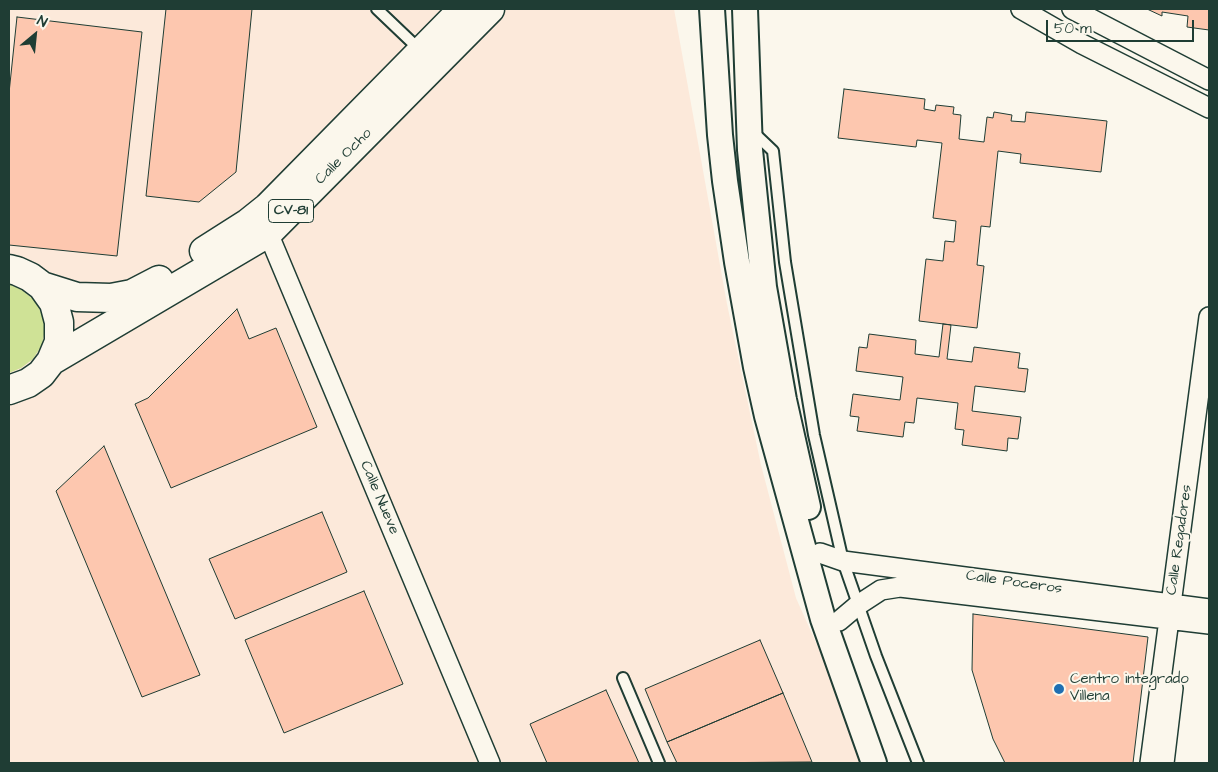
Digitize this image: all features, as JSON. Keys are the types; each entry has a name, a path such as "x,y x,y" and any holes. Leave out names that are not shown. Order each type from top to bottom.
{"main road":[{"name":"Calle Ocho","path":"42,286 77,297 111,298 132,294 153,284 248,223 268,207 463,9"},
{"name":"Calle Ocho","path":"51,361 268,233 490,9"},
{"name":"CV-81","path":"9,269 30,277 42,286 54,303 59,322 59,342 51,361 41,374 28,383 9,390"}],"street":[{"path":"712,9 724,172 737,262 756,367 767,416 820,610 874,763"},
{"path":"745,9 750,150 770,325 795,452 820,553 839,621 891,763"},
{"path":"1021,9 1082,44 1209,108"},
{"path":"1072,9 1209,80"},
{"name":"Calle Nueve","path":"268,233 490,763"},
{"name":"Calle Regadores","path":"1164,763 1176,612 1209,317"},
{"name":"Calle Regadores","path":"1150,763 1176,612 1209,392"},
{"name":"Calle Poceros","path":"820,553 843,560 1176,612 1209,624"},
{"name":"Calle Poceros","path":"839,621 858,605 881,590 900,587 1176,612 1209,609"}],"lane":[{"path":"377,9 421,51"},
{"path":"750,128 773,151 785,262 812,426 843,560 858,605 918,763"},
{"path":"623,678 658,763"}],"shaded area":[{"path":"9,9 674,9 727,304 761,465 796,598 839,694 866,763 9,763"}],"green space":[{"path":"9,284 22,290 34,300 42,314 45,329 42,345 33,359 21,368 9,373"}],"building":[{"path":"166,9 252,9 236,172 199,202 146,196"},
{"path":"1147,9 1209,9 1209,30 1187,27 1188,16 1162,12 1162,16"},
{"path":"17,17 142,32 117,256 9,245 9,93"},
{"path":"844,89 925,99 924,109 935,111 936,105 954,107 953,114 961,115 959,139 984,142 987,117 993,118 994,112 1012,115 1011,121 1025,122 1026,112 1107,121 1101,172 1020,163 1021,154 998,151 990,227 981,226 977,265 984,266 977,328 919,321 926,259 943,261 945,241 954,242 956,221 933,218 942,143 917,140 916,147 838,138"},
{"path":"237,309 249,339 276,328 317,427 171,488 135,404 148,398"},
{"path":"943,324 951,325 947,359 972,362 974,347 1020,353 1018,368 1028,369 1025,392 975,386 972,411 1021,417 1018,439 1008,438 1007,451 962,445 964,430 955,429 958,403 917,398 914,423 905,422 903,437 857,431 859,417 850,416 853,394 900,400 903,377 856,371 859,347 867,348 869,334 916,340 915,354 939,357"},
{"path":"104,446 200,675 142,697 56,491"},
{"path":"322,512 347,572 235,619 209,559"},
{"path":"364,591 403,684 284,733 245,640"},
{"name":"Centro integrado Villena","path":"973,614 1148,637 1133,763 1005,763 993,739 972,670"},
{"path":"760,640 783,693 667,742 645,689"},
{"path":"606,690 639,763 547,763 530,724"},
{"path":"783,693 812,762 677,763 667,742"}],"place":[{"name":"Centro integrado Villena","path":"1059,689"}]}
